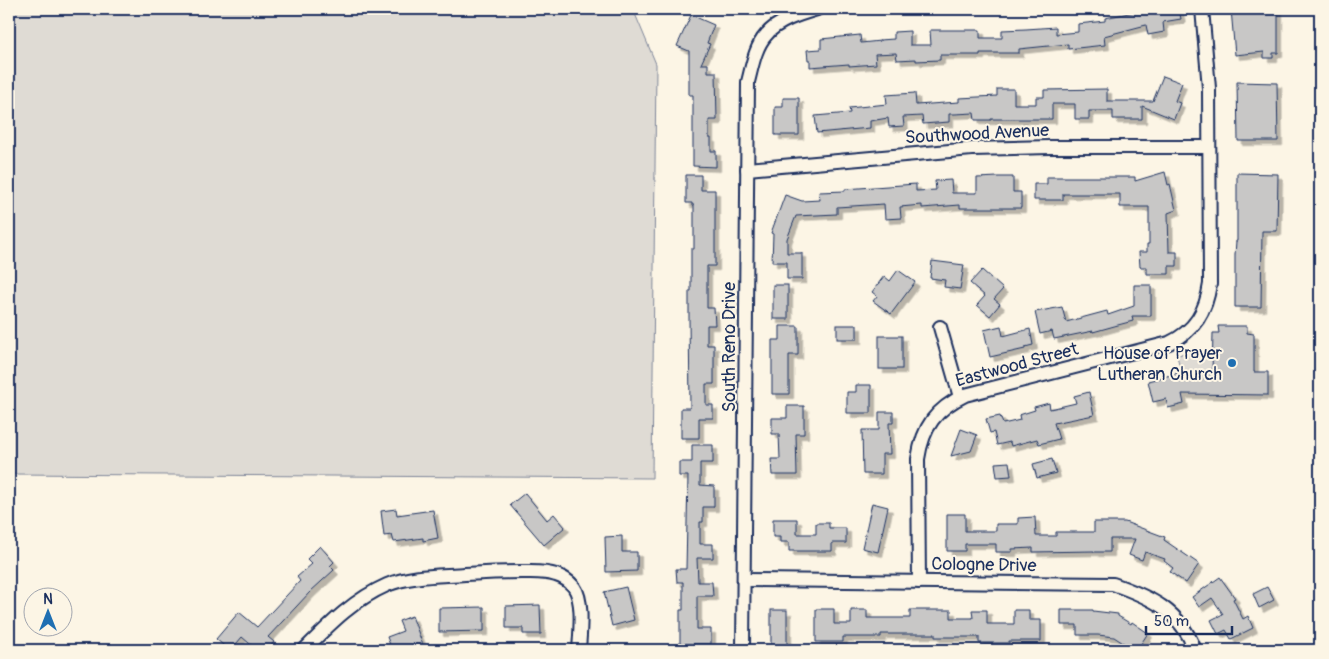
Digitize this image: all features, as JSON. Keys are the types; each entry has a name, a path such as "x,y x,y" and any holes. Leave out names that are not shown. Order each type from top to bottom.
{"street":[{"name":"South Reno Drive","path":"744,650 748,82 755,54 766,35 780,24 798,14 817,9"},
{"name":"Eastwood Street","path":"919,582 918,459 920,445 925,432 932,420 942,409 960,397 984,390 1169,343 1187,332 1203,310 1210,284 1209,88 1202,9"},
{"name":"Southwood Avenue","path":"747,169 972,149 1209,147"},
{"path":"940,327 960,397"},
{"path":"304,650 353,604 387,585 416,577 494,572 539,572 555,574 566,579 574,587 578,595 580,615 579,650"},
{"name":"Cologne Drive","path":"745,580 1113,584 1151,599 1165,608 1186,633 1194,650"}],"shaded area":[{"path":"9,9 633,9 656,64 652,478 9,474"},
{"path":"1188,351 1212,352 1212,358 1217,359 1216,371 1181,371 1177,356"}],"building":[{"path":"1143,9 1179,9 1181,19 1163,22 1164,32 1148,35 1146,25 1104,36 1105,45 1068,49 1068,44 1019,49 1019,53 940,55 940,60 916,61 916,59 897,60 896,53 875,54 876,64 849,66 849,64 810,67 810,60 808,60 807,50 821,49 821,39 860,35 861,43 894,39 894,32 910,31 910,45 931,45 930,30 980,30 980,38 1002,38 1002,30 1056,27 1056,34 1078,32 1078,24 1105,21 1105,18"},
{"path":"1231,9 1278,9 1278,53 1273,53 1273,58 1264,58 1264,52 1235,55"},
{"path":"691,15 714,25 707,43 710,44 701,64 708,64 708,72 716,72 717,120 709,120 709,138 711,138 711,151 716,151 716,167 693,166 693,95 689,95 689,51 677,46"},
{"path":"1163,76 1182,83 1175,101 1180,103 1174,119 1142,106 1142,119 1113,119 1113,111 1089,111 1089,119 1075,119 1075,104 1052,104 1052,119 975,120 974,113 949,114 949,122 923,124 922,116 903,117 904,126 889,127 888,118 870,121 870,128 817,133 815,116 850,113 849,108 887,104 886,95 915,93 916,105 959,102 959,98 997,96 997,89 1014,89 1014,104 1036,104 1036,97 1044,97 1044,90 1107,89 1107,101 1153,101"},
{"path":"1237,82 1277,83 1278,141 1238,141"},
{"path":"783,98 799,98 799,135 775,135 775,107 783,107"},
{"path":"1165,172 1176,210 1168,213 1169,252 1177,252 1177,266 1169,266 1169,274 1147,274 1147,267 1140,267 1139,252 1147,252 1147,244 1149,244 1149,207 1120,207 1120,194 1063,194 1063,200 1034,200 1034,184 1047,184 1047,177 1135,177 1135,181"},
{"path":"1237,173 1278,174 1277,231 1262,231 1261,307 1235,307"},
{"path":"686,175 701,175 701,190 715,190 715,266 707,266 707,308 714,308 715,325 707,325 707,345 714,345 714,384 706,384 706,405 713,405 713,418 699,418 699,438 681,438 681,408 690,408 689,291 691,291 691,249 694,249 694,205 686,203"},
{"path":"1013,177 1013,192 1021,192 1021,208 960,208 960,205 922,208 922,205 900,207 901,218 885,219 884,204 837,207 837,214 796,216 787,239 787,253 802,253 802,279 787,279 787,262 772,262 773,234 771,233 785,195 802,201 820,200 819,192 916,184 916,191 936,190 935,181 951,180 952,193 977,193 977,178"},
{"path":"932,261 964,265 960,289 944,287 945,280 930,278"},
{"path":"898,270 915,282 891,314 873,301 877,296 872,292 884,276 890,281"},
{"path":"982,270 1003,289 994,299 1000,304 990,316 977,305 985,296 970,283"},
{"path":"773,285 788,285 788,319 773,319"},
{"path":"1134,285 1151,285 1151,316 1132,316 1133,321 1093,332 1054,339 1052,331 1040,334 1035,312 1062,307 1066,322 1107,311 1108,315 1134,306"},
{"path":"837,325 857,325 857,339 837,339"},
{"path":"780,326 798,326 798,355 789,355 789,394 772,394 772,340 780,340"},
{"path":"1001,326 1003,336 1030,329 1033,345 1025,347 1025,349 990,357 984,330"},
{"path":"1218,326 1247,326 1247,333 1254,334 1254,372 1268,372 1268,395 1182,394 1184,404 1168,408 1166,399 1153,402 1148,381 1182,372 1212,372 1213,333 1219,333"},
{"path":"879,336 902,336 902,369 879,369"},
{"path":"856,385 871,385 871,413 847,413 847,392 856,392"},
{"path":"1089,392 1094,415 1054,423 1059,439 1039,444 1037,439 1011,446 1010,442 997,445 994,432 990,433 986,419 1000,416 1003,424 1020,420 1019,415 1035,410 1034,407 1049,403 1050,409 1076,403 1074,396"},
{"path":"787,406 804,406 804,434 796,434 797,475 772,475 771,459 780,459 779,434 772,434 772,418 787,418"},
{"path":"879,412 893,412 893,423 889,423 890,454 882,454 882,474 863,474 862,430 879,430"},
{"path":"961,429 977,435 971,451 951,456"},
{"path":"692,445 713,445 713,463 700,463 700,485 714,486 714,507 703,507 703,522 700,522 700,544 713,544 713,558 697,558 698,582 712,582 713,596 697,596 697,629 711,629 711,644 680,644 680,610 683,610 683,582 677,582 676,569 686,569 688,476 679,476 679,462 692,462"},
{"path":"1052,459 1056,473 1037,478 1033,464"},
{"path":"1009,462 1011,476 997,477 995,463"},
{"path":"525,493 547,520 554,514 565,527 544,545 510,505"},
{"path":"872,503 888,507 878,552 862,548"},
{"path":"396,509 397,515 433,510 438,538 423,541 423,538 394,542 392,535 384,536 381,511"},
{"path":"947,514 965,514 965,531 996,531 996,524 1018,524 1018,518 1035,517 1036,536 1056,536 1056,532 1094,532 1094,522 1125,522 1165,537 1164,540 1199,564 1186,583 1170,572 1173,568 1164,561 1165,559 1145,552 1142,560 1129,555 1135,539 1110,539 1110,552 1033,552 1033,548 1012,549 1012,552 996,552 996,544 965,544 965,551 947,551"},
{"path":"773,519 797,519 797,534 816,534 816,523 829,523 829,528 846,528 846,543 832,543 832,551 789,551 789,542 780,542 780,537 773,537"},
{"path":"622,536 622,552 637,552 637,571 606,572 605,537"},
{"path":"320,546 334,562 330,566 334,570 310,592 268,637 274,642 267,650 257,650 242,637 229,650 216,639 239,612 257,627 300,581 297,577 312,564 307,559"},
{"path":"1220,577 1235,598 1233,599 1243,619 1248,616 1253,628 1231,639 1226,630 1218,634 1211,620 1223,614 1212,598 1199,607 1192,597"},
{"path":"626,587 634,620 612,626 604,592"},
{"path":"1267,587 1274,600 1259,608 1253,594"},
{"path":"540,605 541,634 523,634 523,628 506,628 506,606"},
{"path":"484,607 484,631 439,632 439,608"},
{"path":"816,609 834,609 834,624 851,624 851,610 867,610 867,618 910,618 910,610 951,610 951,618 973,618 972,610 987,610 987,624 1014,624 1014,610 1029,610 1029,620 1041,620 1041,641 979,643 979,637 935,637 935,634 881,634 881,637 843,637 843,642 816,642"},
{"path":"771,610 787,610 787,650 771,650"},
{"path":"1061,610 1093,610 1118,614 1118,616 1131,624 1132,622 1148,633 1137,650 1114,637 1077,635 1077,625 1061,625"},
{"path":"412,616 423,645 409,650 392,650 387,637 403,631 399,621"}],"place":[{"name":"House of Prayer Lutheran Church","path":"1232,363"}]}
